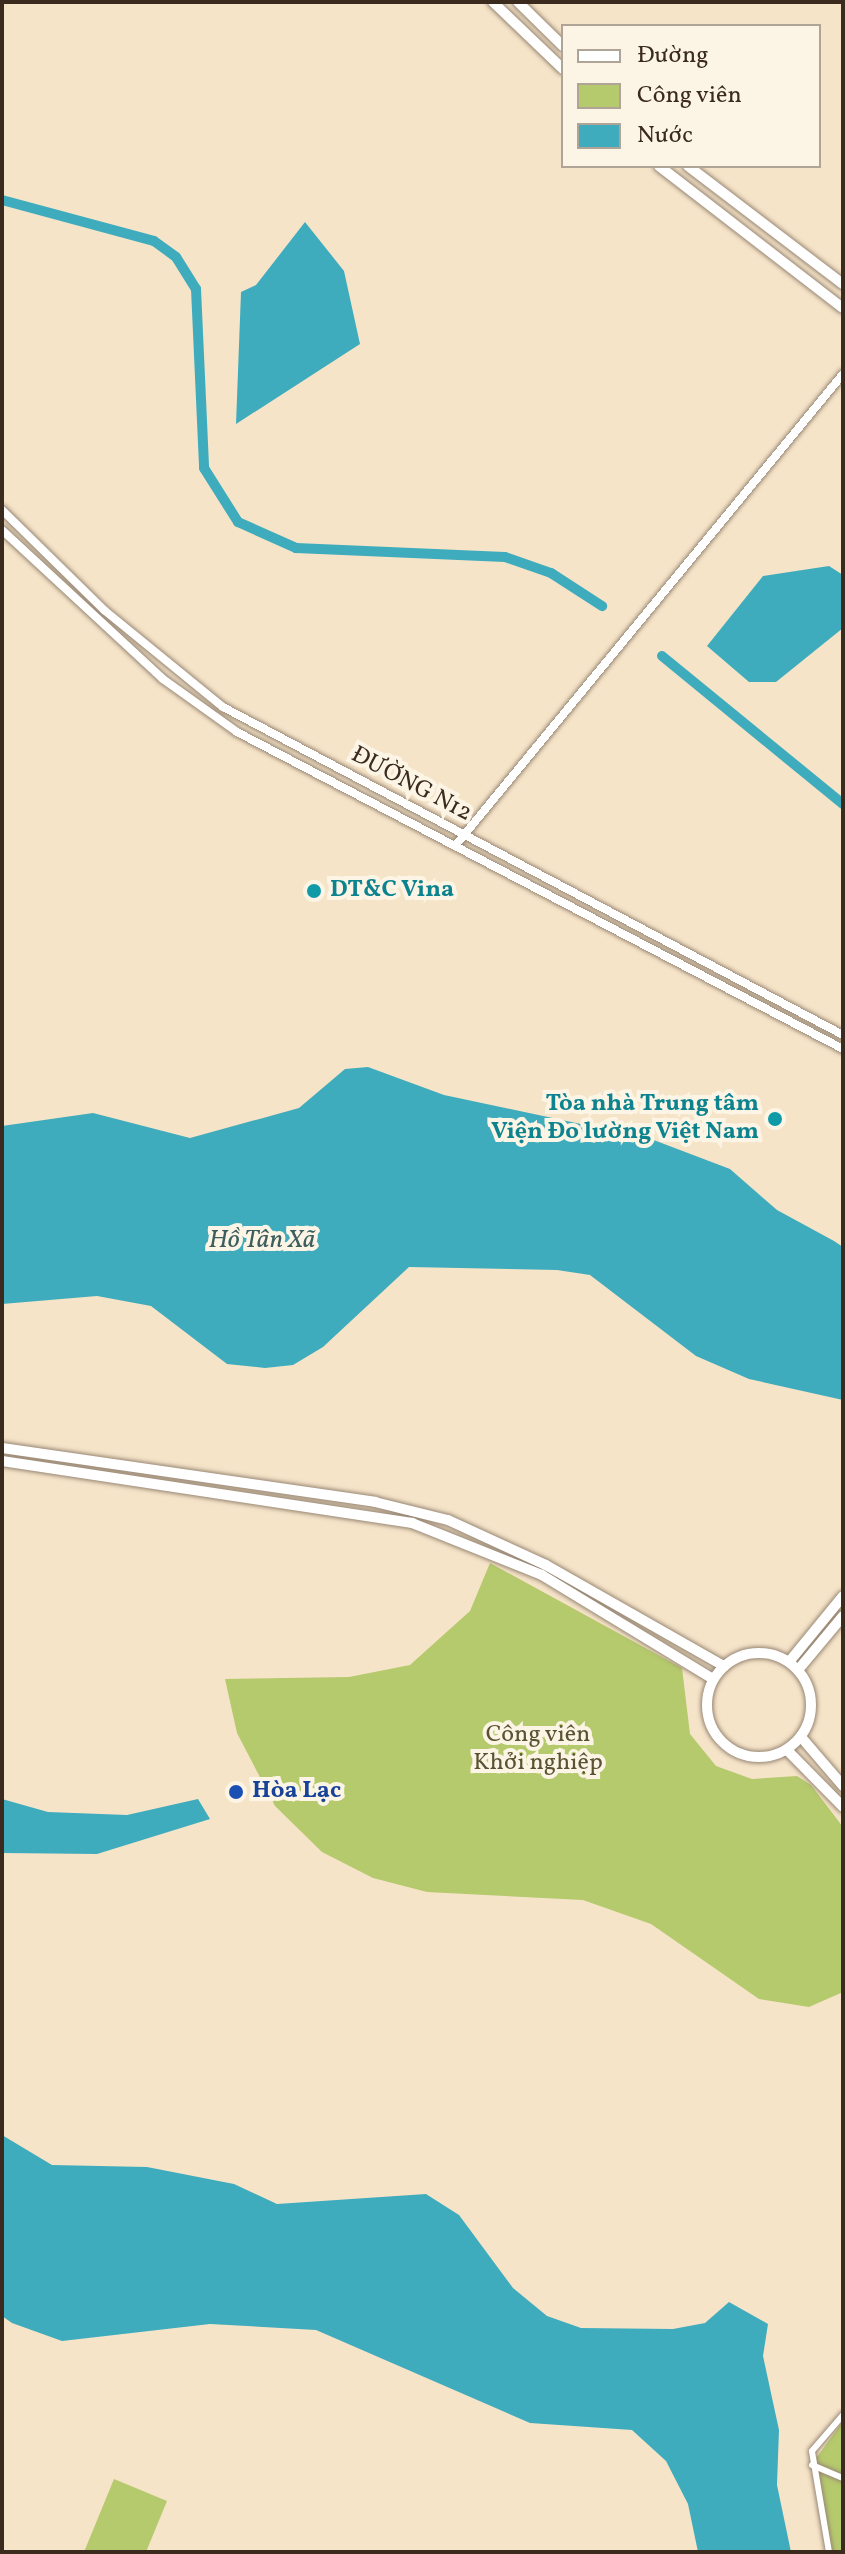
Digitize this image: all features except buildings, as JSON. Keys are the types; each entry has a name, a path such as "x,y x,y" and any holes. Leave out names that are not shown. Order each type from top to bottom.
{"street":[{"path":"493,2 561,67"},
{"path":"518,2 561,44"},
{"path":"662,168 843,308"},
{"path":"691,168 843,284"},
{"path":"455,846 843,374"},
{"name":"ĐƯỜNG N12","path":"2,510 104,610 223,707 843,1035"},
{"name":"ĐƯỜNG N12","path":"2,530 116,639 218,720 843,1049"},
{"path":"2,1448 320,1494 448,1520 499,1542 724,1666"},
{"path":"2,1461 412,1523 506,1558 713,1679"},
{"path":"228,1495 229,1481"},
{"path":"318,1507 320,1494"},
{"path":"789,1662 843,1596"},
{"path":"798,1670 843,1616"},
{"path":"753,1652 789,1662 798,1670 812,1700 801,1737 787,1750 758,1758 725,1744 707,1713 713,1679 724,1666 753,1652"},
{"path":"801,1737 843,1786"},
{"path":"787,1750 843,1807"},
{"path":"829,2552 812,2451 843,2415"},
{"path":"812,2465 843,2478"}],"green space":[{"name":"Công viên Khởi nghiệp","path":"490,1563 682,1668 690,1734 716,1766 752,1779 797,1776 811,1785 843,1827 843,1992 809,2007 759,1999 651,1924 583,1900 427,1892 373,1878 322,1852 275,1806 237,1733 225,1679 349,1677 410,1665 470,1611"},
{"path":"843,2421 843,2552 832,2552 814,2461"},
{"path":"114,2479 167,2501 146,2552 84,2552"}],"water":[{"path":"305,222 344,271 360,344 236,424 241,292 256,285"},
{"path":"829,566 843,575 843,628 776,682 749,682 707,646 763,576"},
{"name":"Hồ Tân Xã","path":"368,1067 444,1095 651,1139 730,1169 777,1210 843,1247 843,1400 749,1379 696,1356 590,1275 557,1270 409,1267 323,1347 293,1365 265,1368 227,1364 151,1306 97,1296 2,1304 2,1126 93,1113 190,1138 299,1108 345,1069"},
{"path":"2,1799 48,1812 127,1815 198,1799 210,1819 97,1854 2,1853"},
{"path":"2,2135 52,2165 147,2167 234,2184 277,2204 426,2194 459,2215 513,2288 547,2316 581,2328 673,2329 705,2323 729,2302 768,2324 763,2356 779,2430 777,2485 791,2552 698,2552 688,2504 666,2461 632,2430 530,2423 316,2330 210,2324 62,2341 12,2323 2,2316"}],"waterway":[{"path":"2,200 154,241 176,257 196,289 204,468 238,522 296,548 505,557 551,573 602,606"},
{"path":"662,656 843,804"}],"place":[{"name":"DT&C Vina","path":"314,891"},
{"name":"Tòa nhà Trung tâm Viện Đo lường Việt Nam","path":"775,1119"},
{"name":"Hòa Lạc","path":"236,1792"}]}
